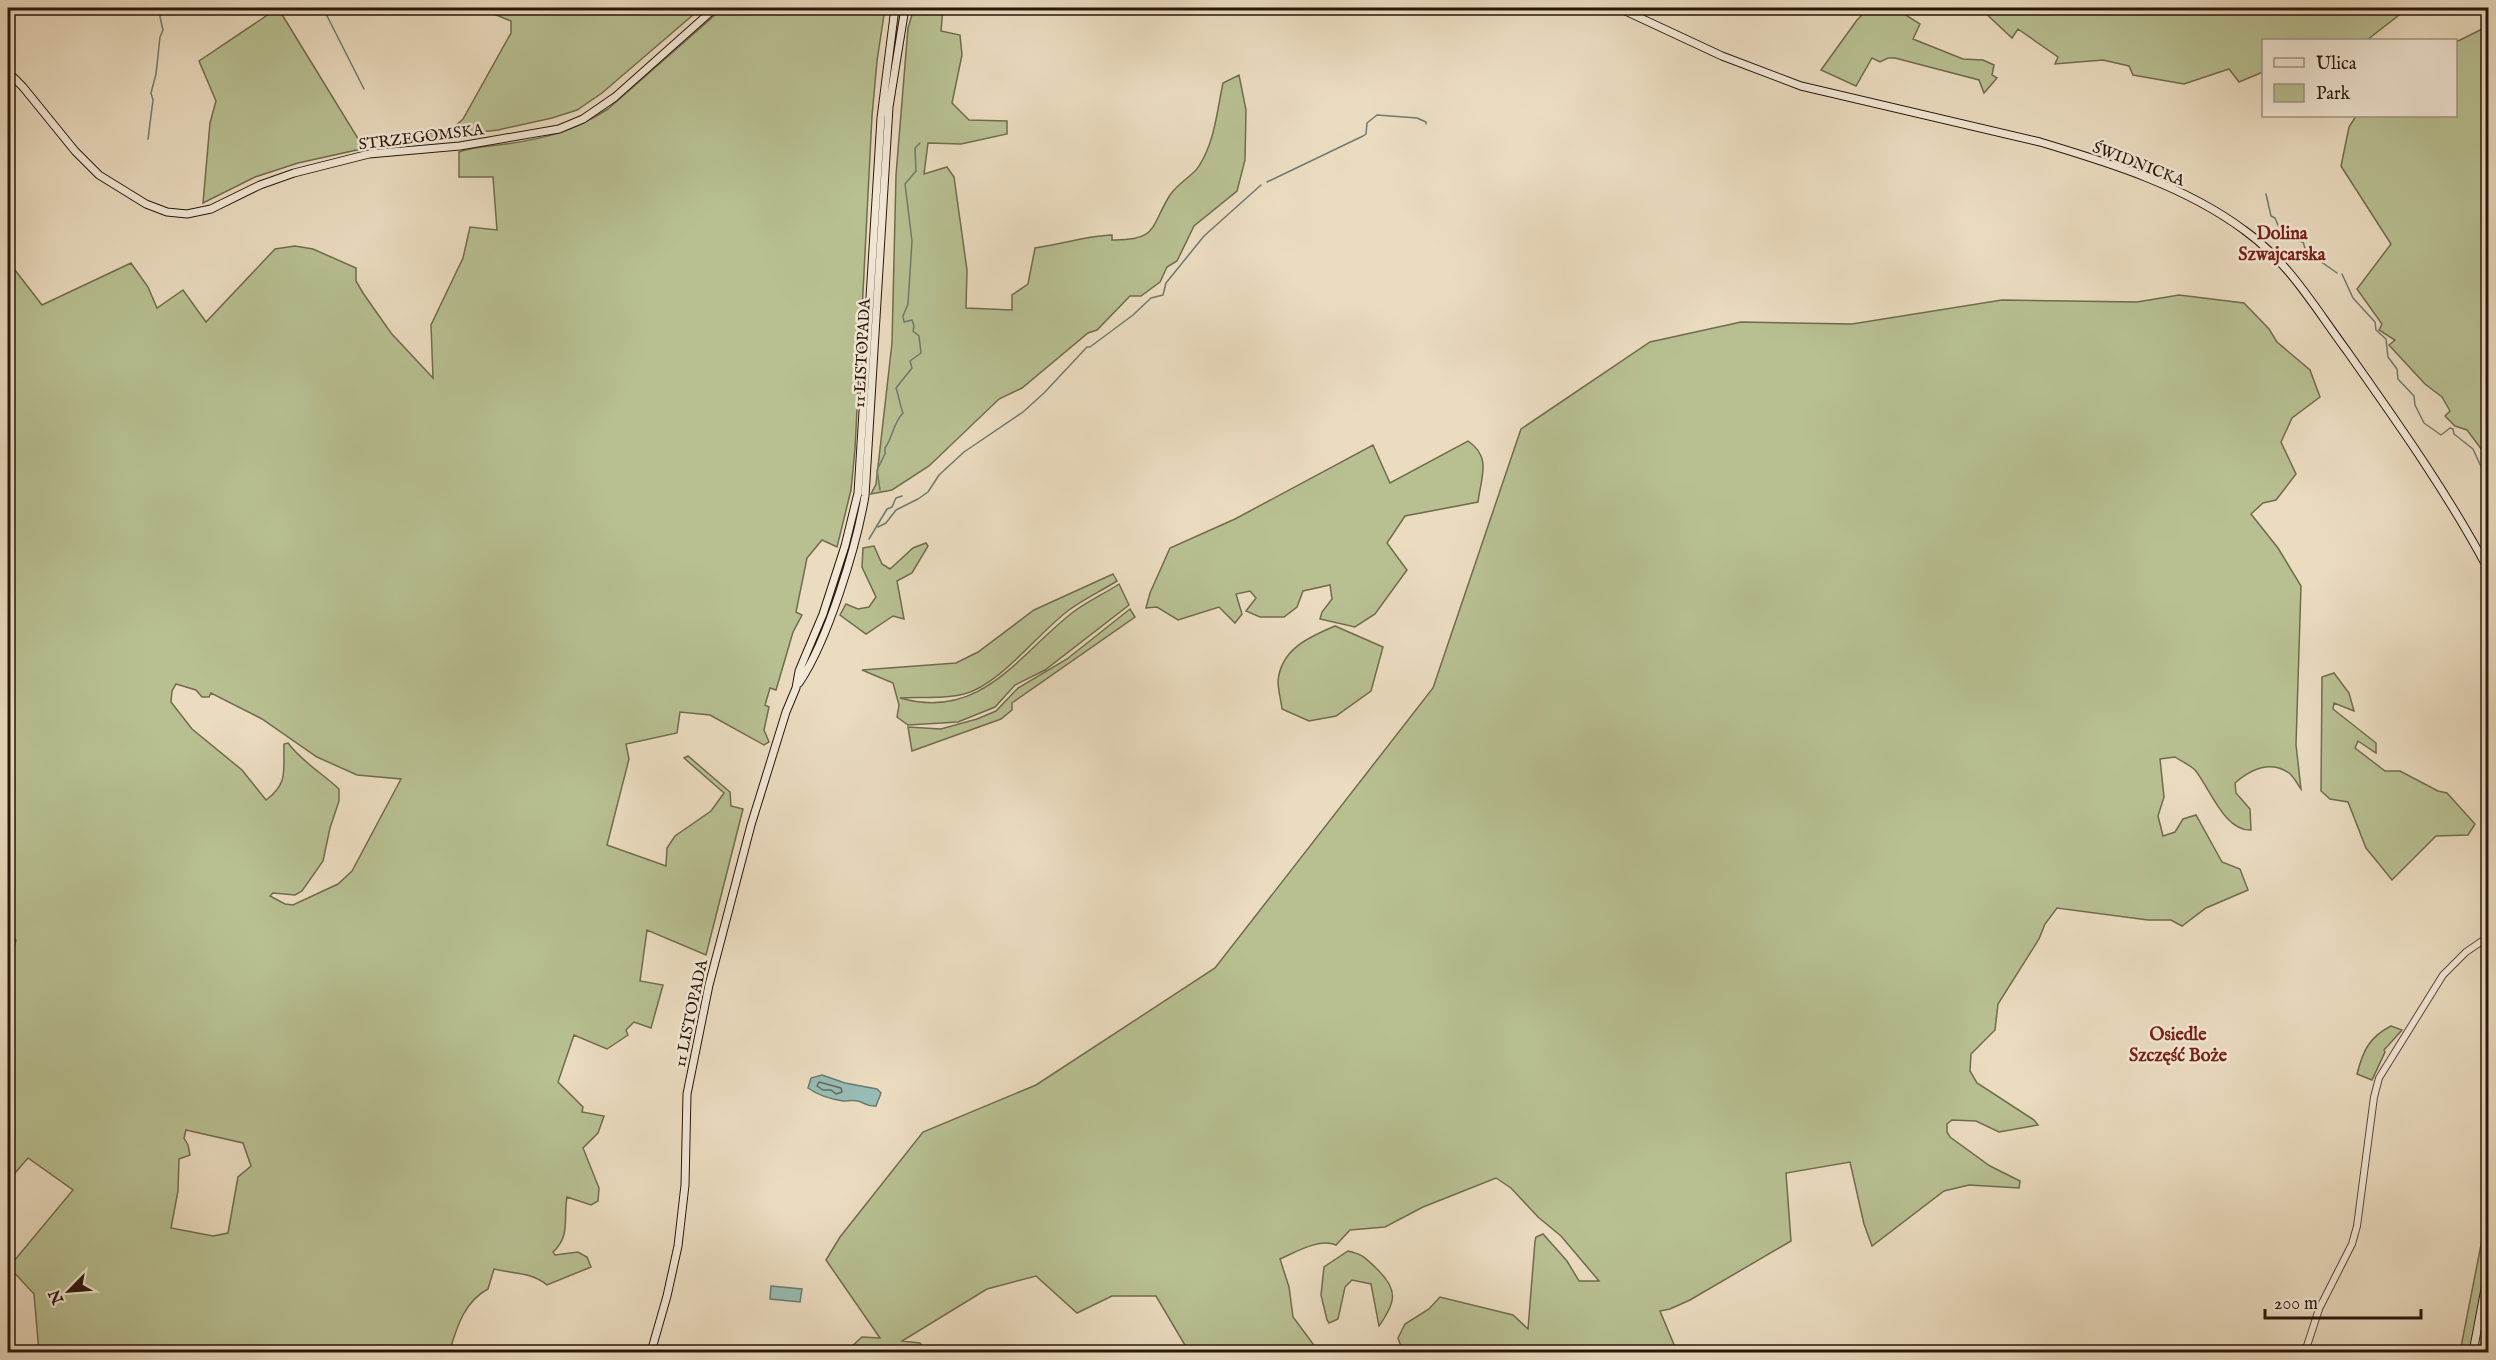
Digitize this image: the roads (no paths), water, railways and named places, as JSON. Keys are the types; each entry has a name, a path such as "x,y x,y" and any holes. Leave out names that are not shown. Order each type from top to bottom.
{"main road":[{"name":"STRZEGOMSKA","path":"8,72 75,151 99,175 146,204 167,212 187,214 211,209 260,185 294,173 369,154 460,146 560,129 583,119 615,97 715,8"},
{"name":"11 LISTOPADA","path":"651,1353 667,1296 679,1238 685,1185 687,1094 709,985 742,854 774,749 796,688 799,671 823,614 845,546 858,493 880,118 895,8"},
{"name":"11 LISTOPADA","path":"796,688 805,675 829,618 855,540 865,496 889,108 905,8"},
{"path":"1409,8 1465,8"},
{"name":"ŚWIDNICKA","path":"1619,8 1764,73 1809,88 2028,139 2072,152 2168,187 2226,218 2265,247 2302,287 2437,480 2488,569"},
{"path":"2473,1353 2488,1273"}],"street":[{"path":"2305,1353 2319,1309 2352,1244 2357,1227 2374,1097 2379,1078 2443,975 2466,952 2488,937"}],"water":[{"path":"822,1075 845,1083 877,1089 881,1093 876,1106 858,1101 829,1098 808,1088 811,1078"},
{"path":"771,1286 802,1289 800,1302 770,1299"}],"waterway":[{"path":"148,139 153,100 151,93 163,30 160,17 161,8"},
{"path":"323,8 364,89"},
{"path":"1267,182 1363,136 1366,134 1367,123 1377,115 1417,118 1426,124"},
{"path":"880,490 877,470 895,426 903,413 896,388 912,368 910,361 921,353 919,336 913,331 912,320 904,322 903,316 908,304 912,241 905,184 916,171 915,148 920,143"},
{"path":"878,527 886,523 896,510 928,492 939,475 964,452 1023,412 1087,347 1133,315 1151,298 1163,295 1166,283 1204,236 1261,185"},
{"path":"2266,194 2271,216 2275,218 2281,232 2290,233 2295,240 2303,242 2306,251 2337,273"},
{"path":"2342,274 2353,298 2375,322 2376,330 2386,339 2388,357 2397,369 2398,379 2414,396 2415,405 2424,423 2441,435 2450,428 2453,429 2454,434 2473,449 2488,482"},
{"path":"869,539 887,509 892,507 896,498 902,496"}],"district":[{"name":"Dolina Szwajcarska","path":"2282,243"},
{"name":"Osiedle Szczęść Boże","path":"2178,1044"}]}
